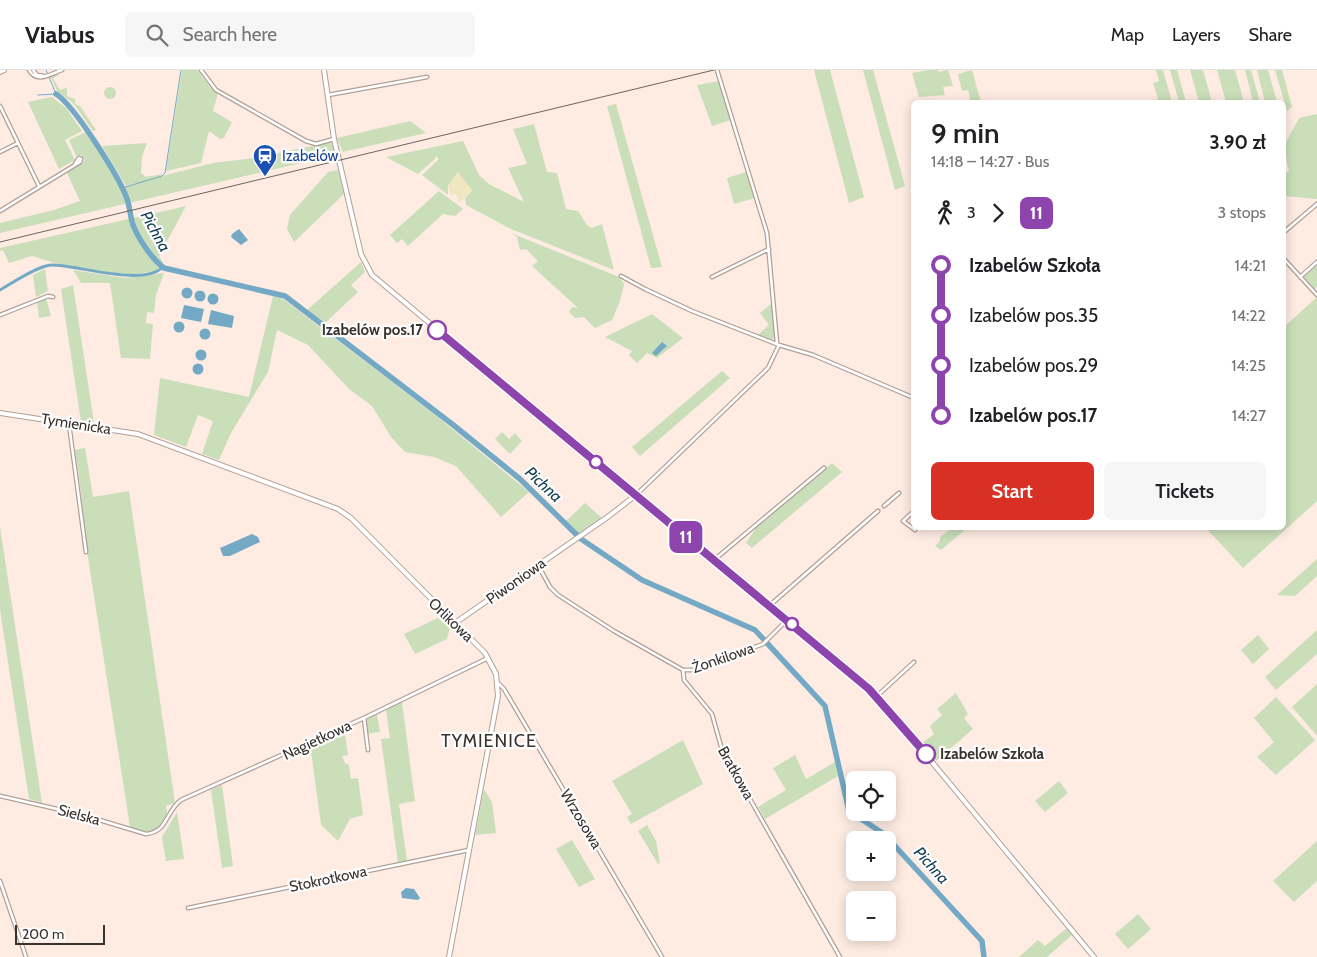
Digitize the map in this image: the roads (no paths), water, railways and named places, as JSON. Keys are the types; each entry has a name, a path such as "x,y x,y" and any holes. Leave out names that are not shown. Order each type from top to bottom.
{"street":[{"path":"0,72 4,70"},
{"path":"31,70 37,78 62,70"},
{"path":"201,70 216,90 306,141 316,144 334,140"},
{"path":"324,70 334,140 361,254 372,275 877,696 1094,957"},
{"path":"636,494 768,368 778,345 766,229 717,70"},
{"path":"328,94 427,78"},
{"path":"0,106 39,186"},
{"path":"0,152 18,143"},
{"path":"0,211 75,164"},
{"path":"1286,230 1317,204"},
{"path":"712,277 769,249"},
{"path":"1286,260 1317,295"},
{"path":"1300,277 1317,262"},
{"path":"621,276 679,306 778,345 813,356 911,397"},
{"path":"0,315 48,296 53,297"},
{"name":"Tymienicka","path":"0,413 133,433 151,439"},
{"path":"69,424 86,552"},
{"name":"Orlikowa","path":"151,439 338,509 351,518 488,658 498,683 497,703 449,957"},
{"path":"714,560 824,468"},
{"path":"884,506 899,493"},
{"name":"Piwoniowa","path":"455,623 636,494"},
{"path":"769,606 878,511"},
{"path":"911,513 903,520 911,527"},
{"path":"538,565 550,587 558,595 614,631 683,670"},
{"name":"Żonkilowa","path":"683,670 694,670 763,644 787,620"},
{"name":"Nagietkowa","path":"157,833 172,809 182,800 364,718 488,658"},
{"path":"877,696 914,662"},
{"name":"Bratkowa","path":"683,670 684,680 712,714 722,750 840,957"},
{"name":"Wrzosowa","path":"498,683 504,689 662,957"},
{"path":"364,718 368,750"},
{"name":"Sielska","path":"0,796 83,815 146,834 157,833"},
{"name":"Stokrotkowa","path":"188,908 469,850"},
{"path":"0,881 26,957"}],"water":[{"path":"239,229 248,240 241,245 231,237"},
{"path":"185,288 189,288 192,293 191,297 185,298 182,295 182,291"},
{"path":"198,291 202,291 205,296 204,300 198,301 195,298 195,294"},
{"path":"211,294 215,294 218,299 217,303 211,304 208,301 208,297"},
{"path":"184,305 204,309 201,322 181,318"},
{"path":"211,310 234,316 232,328 208,324"},
{"path":"177,322 181,322 184,327 183,331 177,332 174,329 174,325"},
{"path":"203,329 207,329 210,334 209,338 203,339 200,336 200,332"},
{"path":"662,342 667,346 656,356 652,353"},
{"path":"199,350 203,350 206,355 205,359 199,360 196,357 196,353"},
{"path":"196,364 200,364 203,369 202,373 196,374 193,371 193,367"},
{"path":"252,534 258,537 260,542 230,556 223,556 220,548"},
{"path":"406,888 414,889 420,898 418,900 402,898 401,892"}],"waterway":[{"name":"Pichna","path":"38,95 56,94 46,70"},
{"path":"122,188 162,176 165,173 181,70"},
{"name":"Pichna","path":"56,94 74,112 106,159 123,189 133,225 139,237 150,254 164,268 285,296 452,424 520,479 581,539 642,580 755,630 825,706 849,811 884,834 982,941 984,957"},
{"path":"0,290 33,271 52,265 126,275 154,273 163,267"}],"railway":[{"path":"0,242 714,70"}],"place":[{"name":"Izabelów","path":"265,177"},
{"name":"Izabelów pos.17","path":"437,330"},
{"name":"Izabelów Szkoła","path":"926,754"}],"district":[{"name":"TYMIENICE","path":"489,741"}]}
